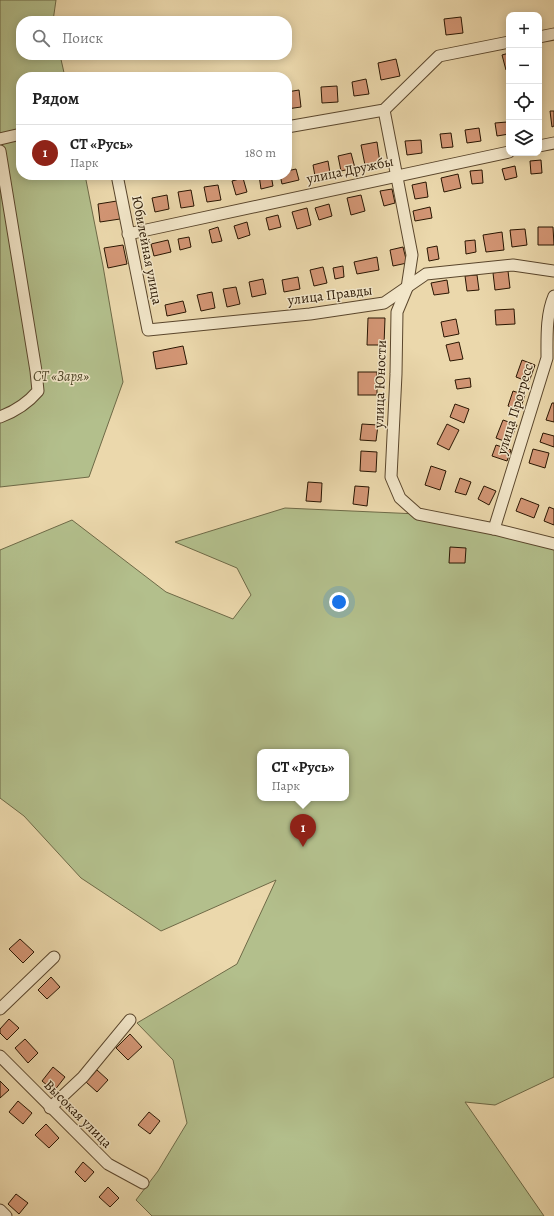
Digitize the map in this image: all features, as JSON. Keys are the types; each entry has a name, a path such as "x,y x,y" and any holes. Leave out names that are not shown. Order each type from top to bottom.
{"street":[{"path":"542,36 554,34"},
{"path":"292,126 384,110 439,56 506,43"},
{"name":"улица Юности","path":"384,110 412,255 407,288 397,312 396,374 391,477 400,498 418,514 494,529 554,544"},
{"path":"0,139 16,135"},
{"path":"542,145 554,143"},
{"path":"0,151 38,390 30,400 16,411 0,417"},
{"name":"улица Дружбы","path":"128,234 396,175 506,153"},
{"name":"Юбилейная улица","path":"118,180 148,330"},
{"name":"улица Правды","path":"148,330 310,314 384,303 426,274 513,265 554,271"},
{"name":"улица Прогресс","path":"494,529 547,358 547,331 550,304 554,296"},
{"path":"0,1009 54,957"},
{"path":"50,1108 83,1077 130,1020"},
{"name":"Высокая улица","path":"0,1056 50,1108 108,1164 143,1183"},
{"path":"0,1210 6,1216"}],"green space":[{"name":"СТ «Заря»","path":"0,0 56,0 54,16 16,16 16,60 61,60 64,72 16,72 16,180 86,180 103,266 123,382 89,477 0,487"},
{"path":"285,508 418,514 554,544 554,1077 495,1105 465,1102 544,1216 152,1216 136,1200 158,1171 187,1123 173,1060 137,1023 237,964 276,880 161,931 81,878 24,816 0,798 0,550 72,520 166,592 233,619 251,595 237,568 175,542"}],"building":[{"path":"461,17 463,33 446,35 444,19"},
{"path":"506,54 506,70 502,55"},
{"path":"396,59 400,76 381,80 378,63"},
{"path":"366,79 369,94 354,96 352,82"},
{"path":"337,86 338,102 322,103 321,87"},
{"path":"299,90 301,107 292,108 292,91"},
{"path":"550,111 554,111 554,126 552,127"},
{"path":"506,122 506,134 497,136 495,123"},
{"path":"479,128 481,141 467,143 465,130"},
{"path":"451,133 453,147 442,148 440,134"},
{"path":"421,140 422,153 407,155 405,141"},
{"path":"377,142 380,163 365,165 361,145"},
{"path":"351,153 355,168 341,171 338,156"},
{"path":"541,160 542,173 531,174 530,161"},
{"path":"328,161 330,173 315,176 313,165"},
{"path":"515,166 517,177 505,180 502,169"},
{"path":"296,169 299,180 282,184 281,180 292,180 292,170"},
{"path":"482,170 483,183 472,184 470,171"},
{"path":"458,174 461,188 444,192 441,178"},
{"path":"244,180 247,192 236,195 232,181"},
{"path":"260,180 272,180 273,186 261,189"},
{"path":"426,182 428,197 415,199 412,185"},
{"path":"218,185 221,200 207,202 204,187"},
{"path":"392,189 395,203 384,206 380,191"},
{"path":"191,190 194,206 181,208 178,192"},
{"path":"167,195 169,209 155,212 152,198"},
{"path":"361,195 365,211 351,215 347,198"},
{"path":"117,201 120,219 100,222 98,204"},
{"path":"329,204 332,216 319,220 315,208"},
{"path":"430,207 432,218 415,221 413,211"},
{"path":"307,208 311,225 297,229 292,212"},
{"path":"278,215 281,227 269,230 266,218"},
{"path":"247,222 250,235 238,239 234,226"},
{"path":"218,227 222,241 212,243 209,230"},
{"path":"538,227 553,227 554,245 538,245"},
{"path":"525,229 527,245 512,247 510,230"},
{"path":"502,232 504,250 486,252 483,235"},
{"path":"189,237 191,247 180,250 178,239"},
{"path":"168,240 171,252 154,256 151,244"},
{"path":"475,240 476,252 466,254 465,241"},
{"path":"123,245 127,264 108,268 104,248"},
{"path":"437,246 439,259 429,261 427,248"},
{"path":"403,247 407,263 393,266 390,250"},
{"path":"377,257 379,270 357,274 354,262"},
{"path":"343,266 344,277 335,279 333,268"},
{"path":"323,267 327,283 314,286 310,270"},
{"path":"508,271 510,288 495,290 493,273"},
{"path":"477,275 479,290 467,291 465,276"},
{"path":"298,277 300,289 284,292 282,280"},
{"path":"263,279 266,294 252,297 249,282"},
{"path":"447,280 449,293 434,295 431,283"},
{"path":"236,287 240,304 227,307 223,289"},
{"path":"212,292 215,308 201,311 197,295"},
{"path":"183,301 186,312 167,316 165,305"},
{"path":"514,309 515,324 496,325 495,310"},
{"path":"368,318 385,318 384,345 367,345"},
{"path":"456,319 459,334 444,337 441,322"},
{"path":"459,342 463,359 450,361 446,345"},
{"path":"183,346 187,364 156,369 153,352"},
{"path":"522,360 535,365 529,382 516,377"},
{"path":"358,372 377,372 377,395 358,395"},
{"path":"470,378 471,387 457,389 455,380"},
{"path":"513,391 525,395 520,410 508,406"},
{"path":"552,403 554,403 554,422 546,420"},
{"path":"455,404 469,409 464,423 450,417"},
{"path":"503,420 517,425 509,443 496,438"},
{"path":"362,424 378,425 376,441 360,440"},
{"path":"447,424 459,430 449,450 437,444"},
{"path":"543,433 554,436 554,447 540,442"},
{"path":"496,445 511,450 507,461 492,456"},
{"path":"533,449 549,453 545,468 529,463"},
{"path":"361,451 377,452 376,472 360,471"},
{"path":"431,466 446,471 440,490 425,485"},
{"path":"460,478 471,482 466,495 455,492"},
{"path":"308,482 322,483 321,502 306,501"},
{"path":"355,486 369,487 367,506 353,504"},
{"path":"484,486 496,491 489,505 478,499"},
{"path":"521,498 539,505 534,518 516,511"},
{"path":"549,507 554,509 554,525 544,521"},
{"path":"450,547 466,548 465,563 449,563"},
{"path":"20,939 34,952 23,963 9,949"},
{"path":"51,977 60,987 47,999 38,990"},
{"path":"9,1019 19,1028 7,1040 0,1033 0,1029"},
{"path":"130,1034 142,1047 128,1060 116,1048"},
{"path":"25,1039 38,1053 28,1063 15,1048"},
{"path":"53,1067 65,1077 54,1091 42,1081"},
{"path":"97,1070 108,1080 97,1092 86,1082"},
{"path":"0,1081 9,1090 0,1098"},
{"path":"18,1101 32,1113 23,1124 9,1112"},
{"path":"149,1112 160,1121 150,1134 138,1125"},
{"path":"46,1124 59,1138 49,1148 35,1135"},
{"path":"83,1162 94,1172 85,1182 75,1172"},
{"path":"108,1187 119,1198 110,1207 99,1197"},
{"path":"16,1194 28,1203 19,1214 8,1204"}],"place":[{"name":"СТ «Русь»","path":"303,847"}]}
